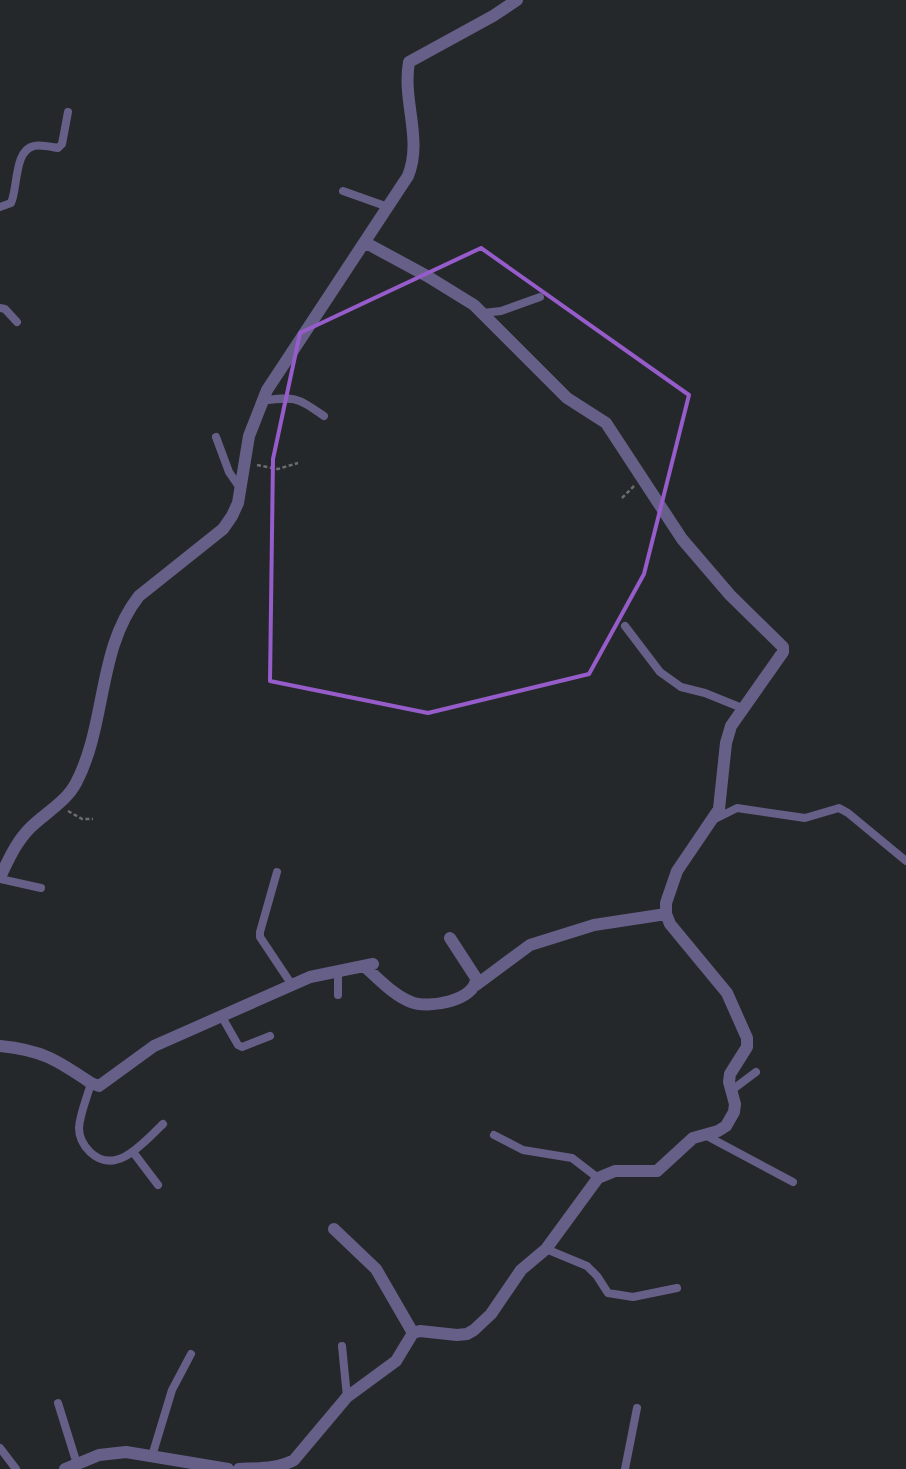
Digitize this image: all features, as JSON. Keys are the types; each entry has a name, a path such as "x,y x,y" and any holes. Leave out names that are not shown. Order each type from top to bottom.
{"street":[{"path":"0,878 22,836 58,804 75,785 89,751 120,624 139,596 223,529 232,516 240,488 243,463 261,401 283,363 366,243 408,176 414,162 415,148 407,93 409,62 493,16 517,0"},
{"path":"239,1469 285,1467 294,1460 348,1397 389,1367 413,1333 420,1331 457,1335 466,1334 474,1330 491,1314 521,1270 546,1249 598,1178 615,1171 657,1171 686,1143 726,1126 734,1112 732,1090 729,1082 730,1074 747,1047 746,1038 727,993 670,924 666,914 666,903 676,871 683,858 713,820 719,809 726,743 731,726 783,652 783,647 704,566 682,539 606,423 567,398 483,313 452,291 366,243"},
{"path":"0,1046 22,1048 44,1054 91,1083 100,1086 154,1046 322,973 369,965 411,1002 424,1004 454,1001 470,992 476,985 530,945 594,925 666,914"},
{"path":"450,938 476,978 476,985"},
{"path":"334,1229 376,1269 413,1333"},
{"path":"71,1467 112,1452 152,1456 228,1469"}],"lane":[{"path":"0,207 11,203 18,163 28,148 35,145 58,148 62,144 68,112"},
{"path":"343,191 388,208"},
{"path":"483,313 501,311 540,297"},
{"path":"0,308 5,310 17,322"},
{"path":"261,401 288,397 298,399 324,416"},
{"path":"216,437 230,472 240,488"},
{"path":"625,626 660,672 680,687 705,693 742,708"},
{"path":"713,820 737,808 805,818 839,808 848,813 906,861"},
{"path":"277,872 260,937 292,985"},
{"path":"0,878 41,888"},
{"path":"338,971 338,995"},
{"path":"222,1017 238,1046 242,1047 270,1036"},
{"path":"732,1090 756,1072"},
{"path":"91,1083 79,1129 82,1142 91,1153 107,1162 117,1160 134,1152 163,1124"},
{"path":"494,1135 523,1150 572,1158 598,1178"},
{"path":"705,1135 792,1182"},
{"path":"134,1152 158,1185"},
{"path":"546,1249 587,1266 597,1276 608,1293 633,1297 677,1288"},
{"path":"342,1346 348,1397"},
{"path":"152,1456 172,1390 191,1354"},
{"path":"58,1403 71,1467"},
{"path":"625,1469 637,1408"},
{"path":"0,1448 16,1469"}],"path":[{"path":"243,463 278,469 298,463"},
{"path":"622,498 642,478"},
{"path":"58,804 82,820 93,820"}],"highlighted area":[{"path":"481,248 689,395 644,574 589,674 428,713 270,681 273,459 300,333"}]}
